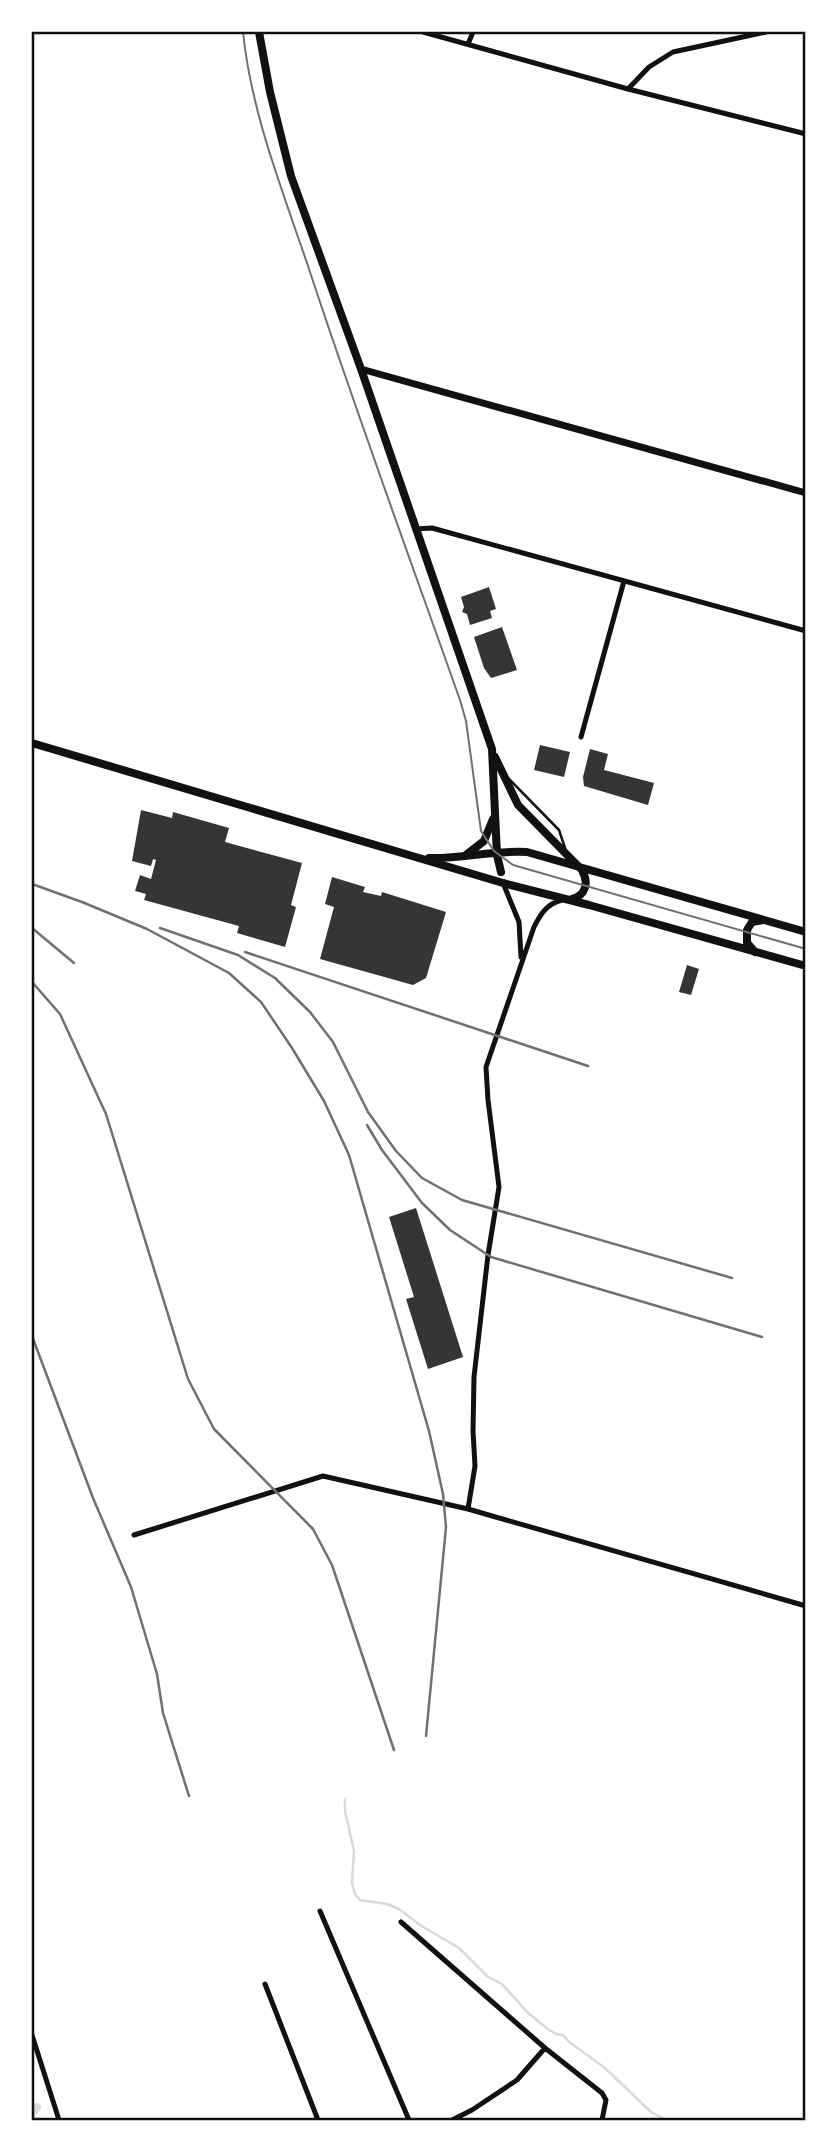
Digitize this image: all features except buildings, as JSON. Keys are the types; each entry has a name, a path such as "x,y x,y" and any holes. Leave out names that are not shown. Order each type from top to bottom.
{"main road":[{"path":"259,32 270,92 292,176 492,749 518,805 586,876 586,886 580,896 569,900"},
{"path":"361,369 806,493"},
{"path":"32,743 503,883 806,966"},
{"path":"492,749 497,852 503,883"},
{"path":"458,858 470,853 484,841 492,823 495,792"},
{"path":"416,857 458,858 497,852 527,852 806,932"},
{"path":"501,872 503,860 509,855 527,852"},
{"path":"757,952 747,943 747,930 752,922 766,919"}],"street":[{"path":"423,32 628,89 806,134"},
{"path":"468,44 473,32"},
{"path":"628,89 649,67 673,52 766,32"},
{"path":"415,529 432,528 806,631"},
{"path":"581,737 624,581"},
{"path":"503,883 519,922 521,966"},
{"path":"468,1509 475,1466 474,1377 499,1187 486,1066 540,915 555,902 569,900"},
{"path":"134,1535 323,1476 468,1509 806,1606"},
{"path":"320,1911 409,2120"},
{"path":"401,1922 545,2048 602,2093 606,2100 602,2120"},
{"path":"265,1984 318,2120"},
{"path":"32,2035 59,2120"},
{"path":"452,2120 517,2080 545,2048"}],"lane":[{"path":"502,774 515,783 559,830 566,854"}],"waterway":[{"path":"345,1799 354,1851 352,1883 360,1900 387,1904 399,1909 459,1948 488,1977 502,1984 528,2013 548,2029 563,2035 605,2068 651,2112 666,2120"},
{"path":"32,2114 37,2107"}],"tram line":[{"path":"243,32 260,121 278,179 460,700 466,721 481,831 494,851 513,865 806,949"}],"railway":[{"path":"32,884 147,929 229,973 261,1002 292,1048 324,1101 349,1155 429,1431 443,1494 446,1527 426,1736"},
{"path":"32,928 74,963"},
{"path":"160,928 238,955 275,978 310,1012 333,1042 368,1112 396,1151 422,1178 462,1200 732,1278"},
{"path":"245,952 588,1066"},
{"path":"32,982 60,1014 106,1114 188,1379 214,1429 313,1529 332,1565 394,1750"},
{"path":"367,1125 382,1150 422,1203 450,1230 491,1257 762,1337"},
{"path":"32,1336 93,1498 131,1587 157,1674 163,1713 189,1796"}]}
